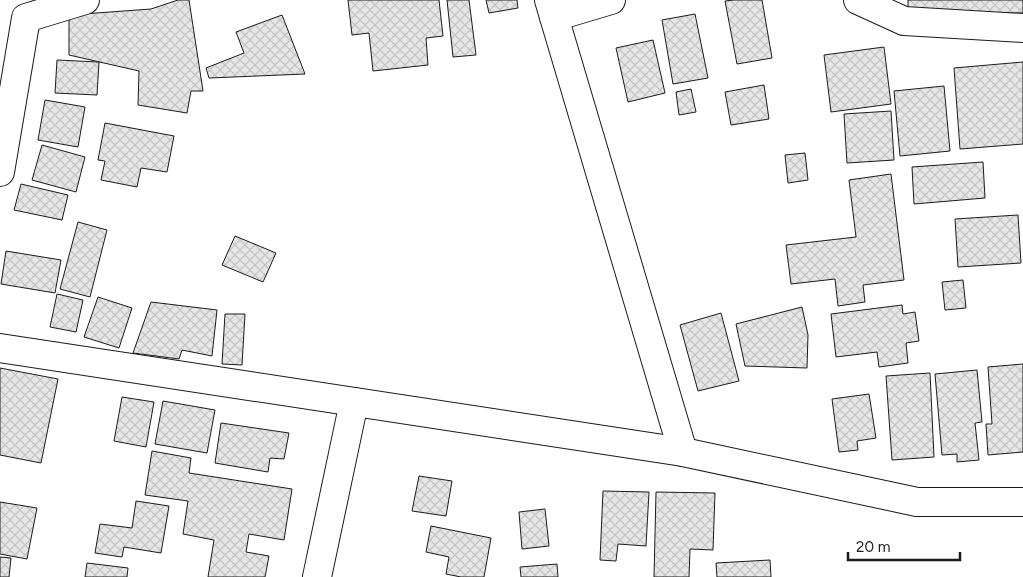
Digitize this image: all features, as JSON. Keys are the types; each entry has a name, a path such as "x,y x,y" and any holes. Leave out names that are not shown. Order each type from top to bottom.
{"street":[{"path":"0,172 26,18 85,0"},
{"path":"611,0 551,9 683,452"},
{"path":"858,0 904,21 1023,28"},
{"path":"0,348 683,452 917,502 1023,502"},
{"path":"317,577 354,402"}],"building":[{"path":"178,0 189,0 203,91 191,91 187,113 138,105 139,71 69,55 69,15 151,9"},
{"path":"348,0 439,0 443,36 426,38 428,65 373,71 369,33 352,35"},
{"path":"447,0 469,0 476,55 453,57"},
{"path":"486,0 517,0 518,8 489,13"},
{"path":"762,0 772,58 737,64 725,1"},
{"path":"908,0 1023,0 1023,13 908,13"},
{"path":"695,14 708,78 673,84 662,20"},
{"path":"282,15 305,74 209,78 206,68 244,53 236,32"},
{"path":"653,40 665,93 628,102 616,48"},
{"path":"884,47 891,104 831,112 824,55"},
{"path":"57,60 99,62 97,95 55,93"},
{"path":"1023,62 1023,144 960,149 954,68"},
{"path":"764,85 769,119 731,125 725,92"},
{"path":"944,86 950,151 900,156 894,91"},
{"path":"691,89 696,112 679,115 676,92"},
{"path":"45,100 85,107 78,147 38,140"},
{"path":"891,111 894,160 847,163 844,114"},
{"path":"105,123 174,136 167,172 141,168 137,187 101,180 105,161 98,160"},
{"path":"42,145 85,157 76,192 32,180"},
{"path":"805,153 808,180 788,183 785,155"},
{"path":"983,162 985,198 914,204 912,167"},
{"path":"891,174 904,280 863,285 865,302 838,306 835,279 791,284 786,245 856,237 849,180"},
{"path":"21,184 68,195 62,220 14,210"},
{"path":"1018,215 1021,263 958,267 955,219"},
{"path":"78,222 107,230 90,297 60,289"},
{"path":"235,236 276,253 263,282 222,265"},
{"path":"6,251 61,260 55,293 1,284"},
{"path":"963,280 966,308 945,310 942,282"},
{"path":"57,294 83,300 76,332 50,327"},
{"path":"98,297 132,308 119,348 84,337"},
{"path":"151,302 217,310 212,356 182,350 179,359 133,353"},
{"path":"902,305 903,314 915,312 919,341 906,343 908,363 879,367 877,352 836,357 831,314"},
{"path":"802,307 808,335 807,368 745,366 736,324"},
{"path":"721,313 739,381 698,391 680,325"},
{"path":"225,314 245,314 242,365 222,364"},
{"path":"1023,364 1023,452 988,455 986,424 992,424 988,367"},
{"path":"0,368 58,379 41,463 0,455"},
{"path":"977,370 982,422 975,423 979,460 957,462 957,454 942,455 935,374"},
{"path":"930,373 934,457 892,460 886,376"},
{"path":"869,394 876,438 857,441 858,450 839,452 832,399"},
{"path":"122,397 154,402 146,447 114,441"},
{"path":"163,401 215,410 207,453 155,444"},
{"path":"221,423 289,433 284,459 270,458 268,472 215,463"},
{"path":"152,451 191,458 189,473 292,489 284,540 249,534 246,552 269,556 265,577 208,577 214,540 183,534 188,501 145,495"},
{"path":"419,476 452,481 446,516 412,511"},
{"path":"603,491 649,492 646,546 618,544 616,561 600,560"},
{"path":"656,492 715,493 713,550 690,549 689,577 654,577"},
{"path":"136,501 169,506 161,553 124,547 122,557 95,553 100,524 132,528"},
{"path":"0,502 37,508 27,559 0,554"},
{"path":"545,509 549,546 522,549 519,512"},
{"path":"431,526 491,538 484,577 461,577 446,574 449,557 426,552"},
{"path":"0,557 11,558 9,577 0,577"},
{"path":"770,560 771,577 717,577 716,563"},
{"path":"87,563 128,568 127,577 85,577"},
{"path":"557,564 558,577 521,577 520,567"}]}
